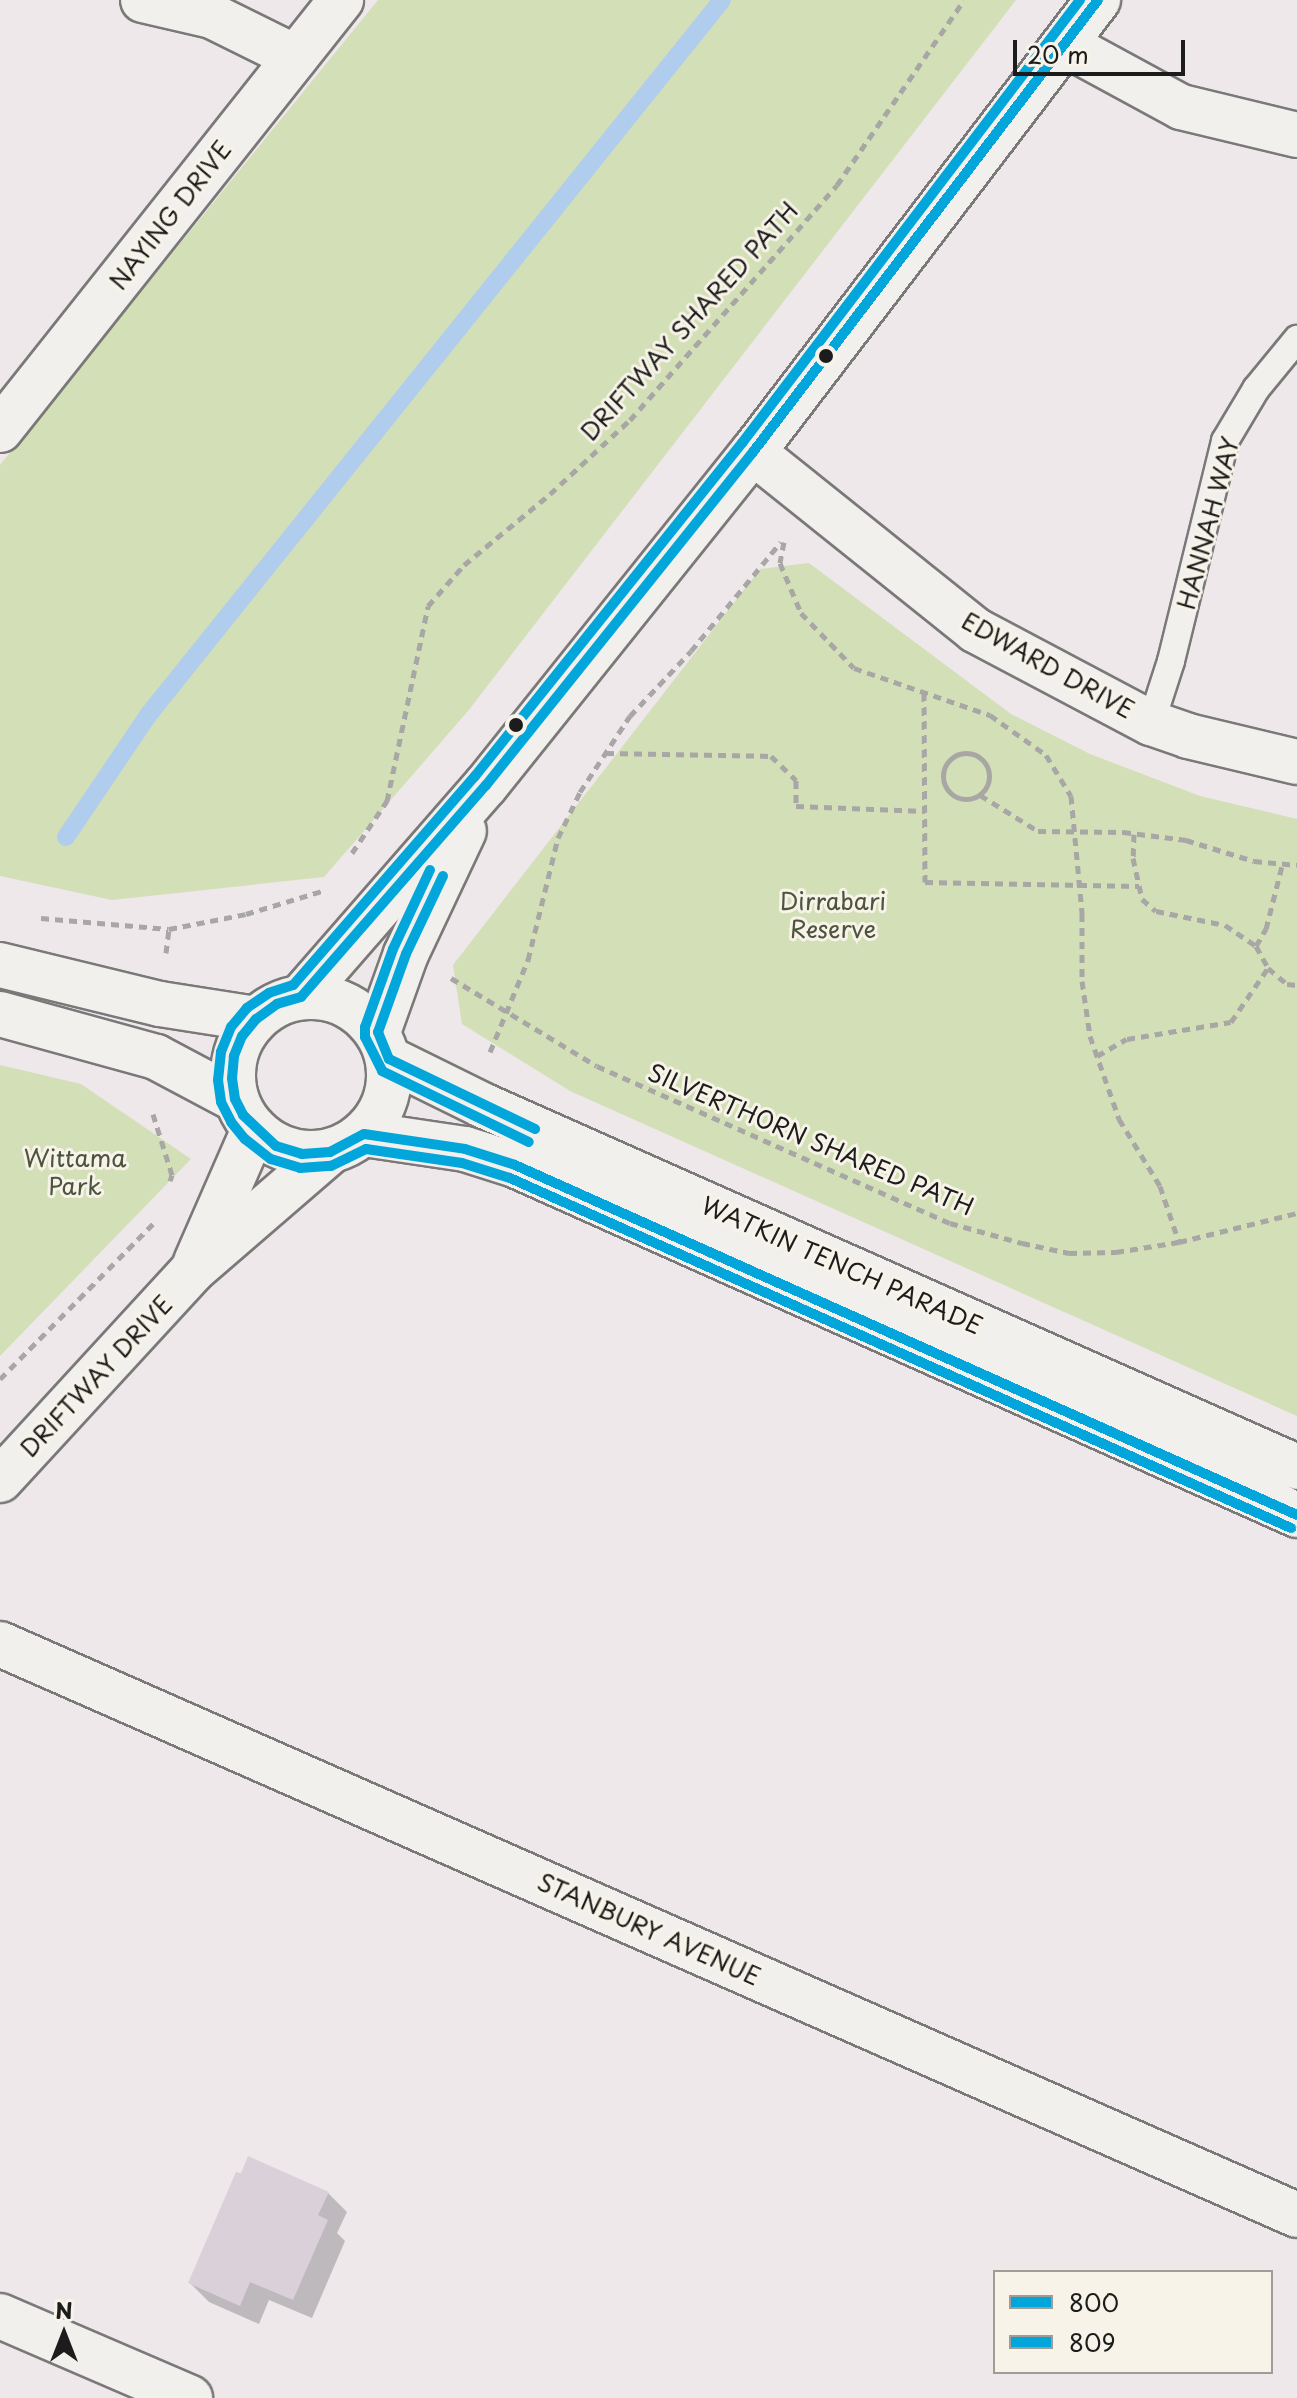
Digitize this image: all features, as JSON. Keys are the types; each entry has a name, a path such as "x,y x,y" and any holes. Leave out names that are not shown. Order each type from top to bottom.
{"street":[{"path":"143,0 212,16 295,57"},
{"name":"NAYING DRIVE","path":"0,430 341,0"},
{"path":"301,997 486,785 753,452 1098,0"},
{"path":"1065,44 1181,107 1297,135"},
{"name":"EDWARD DRIVE","path":"753,452 975,630 1151,723 1188,736 1297,762"},
{"path":"0,1014 156,1057 245,1114 276,1146 302,1154 347,1143 387,1100 383,1045 406,954 486,785"},
{"path":"0,965 160,1004 256,1019"},
{"path":"245,1114 232,1078 234,1056 242,1036 256,1019 277,1004 301,997 344,1003 383,1045"},
{"name":"WATKIN TENCH PARADE","path":"383,1045 497,1112 1297,1467"},
{"name":"DRIFTWAY DRIVE","path":"192,1271 245,1114"},
{"name":"WATKIN TENCH PARADE","path":"347,1143 465,1149 515,1165 1297,1515"},
{"name":"DRIFTWAY DRIVE","path":"0,1480 192,1271 347,1143"},
{"name":"STANBURY AVENUE","path":"0,1644 1297,2215"},
{"path":"0,2316 190,2398"}],"lane":[{"name":"HANNAH WAY","path":"1151,723 1171,661 1225,441 1256,389 1297,339"}],"path":[{"name":"DRIFTWAY SHARED PATH","path":"345,864 387,801 428,606 464,565 550,494 651,396 837,185 964,0"},
{"path":"786,529 780,563 801,613 854,668 990,715 1046,755 1071,796 1080,885 1082,981 1090,1036 1119,1119 1160,1186 1179,1242"},
{"path":"485,1063 528,960 558,838 580,792 630,716 691,651 784,538"},
{"path":"924,693 925,882 1139,886"},
{"path":"605,753 771,756 796,780 796,806 925,811"},
{"path":"980,795 989,775 983,761 971,754 956,756 945,767 947,789 966,799 980,795 1038,831 1134,834 1186,840 1254,861 1297,865"},
{"path":"1134,834 1133,858 1142,899 1156,911 1225,925 1256,946 1268,968 1287,984 1297,985"},
{"path":"1256,946 1266,929 1283,862"},
{"path":"26,917 169,929 246,914 328,889"},
{"path":"1097,1056 1127,1039 1231,1022 1268,968"},
{"name":"SILVERTHORN SHARED PATH","path":"439,974 460,981 597,1066 950,1223 1069,1253 1116,1252 1179,1242 1297,1213"},
{"path":"153,1114 172,1175 168,1187"},
{"path":"0,1379 156,1221"}],"green space":[{"path":"378,0 1016,0 468,711 324,877 112,900 0,876 0,465"},
{"name":"Dirrabari Reserve","path":"809,563 1011,714 1090,754 1200,796 1297,819 1297,1416 570,1091 462,1024 453,965 760,569"},
{"name":"Wittama Park","path":"0,1065 81,1084 191,1159 0,1356"}],"building":[{"path":"248,2156 329,2192 318,2215 328,2220 293,2300 250,2282 240,2306 188,2283 236,2172 241,2173"}],"waterway":[{"path":"66,837 149,714 722,0"}],"transit line":[{"name":"809","path":"1080,0 742,443 475,776 293,985 269,993 247,1008 231,1027 221,1052 218,1080 221,1102 231,1122 245,1139 271,1159 300,1168 331,1166 366,1149 462,1163 510,1178 1291,1528"},
{"name":"800","path":"1098,0 753,452 486,785 301,997 277,1004 256,1019 242,1036 234,1056 232,1078 235,1099 243,1115 276,1146 302,1154 330,1152 364,1134 465,1149 515,1165 1297,1515"},
{"name":"809","path":"430,870 393,949 365,1027 365,1037 382,1071 529,1142"},
{"name":"800","path":"443,876 406,954 378,1032 389,1059 535,1129"}]}
